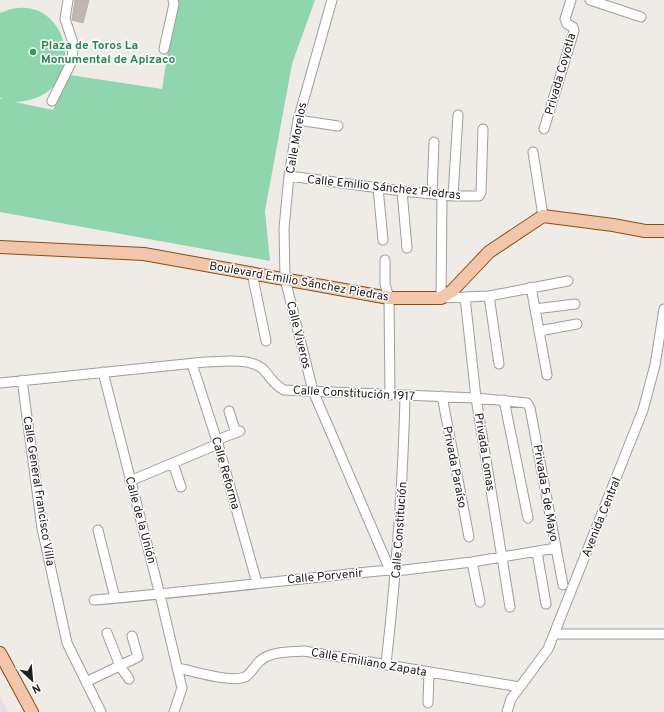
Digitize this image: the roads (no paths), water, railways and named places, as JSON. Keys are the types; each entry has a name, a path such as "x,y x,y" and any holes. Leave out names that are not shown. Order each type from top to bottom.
{"main road":[{"path":"441,298 452,291 489,252 543,216 613,225 645,231 664,231"},
{"name":"Boulevard Emilio Sánchez Piedras","path":"0,247 144,254 389,298 441,298"},
{"path":"0,653 32,712"}],"street":[{"path":"52,101 72,61 73,43 65,19 68,0"},
{"path":"164,49 174,4 172,0"},
{"name":"Calle Morelos","path":"285,279 284,228 289,176 298,120 332,0"},
{"name":"Privada Coyotla","path":"544,130 574,31 573,27 567,24 565,19 571,0"},
{"path":"590,0 641,17"},
{"path":"453,196 458,115"},
{"path":"298,120 338,126"},
{"name":"Calle Emilio Sánchez Piedras","path":"289,176 402,191 453,196 479,196 481,192 483,129"},
{"path":"432,194 434,142"},
{"path":"533,152 543,216"},
{"path":"378,188 383,240"},
{"path":"402,191 407,248"},
{"path":"442,195 441,298 489,296 568,281"},
{"path":"385,260 385,284 389,298 390,395"},
{"path":"252,273 266,342"},
{"name":"Calle Viveros","path":"285,279 313,391 393,570"},
{"path":"531,288 547,375"},
{"path":"489,296 499,364"},
{"name":"Privada Lomas","path":"465,297 476,398 510,607"},
{"path":"534,309 575,304"},
{"name":"Avenida Central","path":"507,712 511,699 548,649 643,410 659,366 664,309"},
{"path":"539,331 577,324"},
{"name":"Calle Constitución 1917","path":"0,383 206,362 255,363 277,387 284,390 405,396 442,396 527,403"},
{"name":"Calle Reforma","path":"192,364 217,442 257,582"},
{"name":"Calle de la Unión","path":"103,372 160,595 177,668"},
{"name":"Calle General Francisco Villa","path":"22,380 42,528 60,615 67,643 101,712"},
{"name":"Calle Constitución","path":"386,664 393,570 403,477 405,396"},
{"name":"Privada Paraíso","path":"442,396 469,537"},
{"path":"504,400 528,518"},
{"name":"Privada 5 de Mayo","path":"527,403 530,408 563,585"},
{"path":"130,481 173,463 238,432 229,411"},
{"path":"173,463 180,487"},
{"path":"98,530 115,598"},
{"name":"Calle Porvenir","path":"94,600 160,595 257,582 472,562 556,548"},
{"path":"537,552 546,604"},
{"path":"472,562 480,602"},
{"path":"107,633 120,666 129,679"},
{"path":"554,634 664,634"},
{"path":"86,682 138,656 132,636"},
{"name":"Calle Emiliano Zapata","path":"177,668 218,677 237,679 246,676 261,659 273,654 304,651 520,687"},
{"path":"174,712 182,688 177,668"},
{"path":"428,703 429,672"}],"place":[{"name":"Plaza de Toros La Monumental de Apizaco","path":"33,52"}]}
